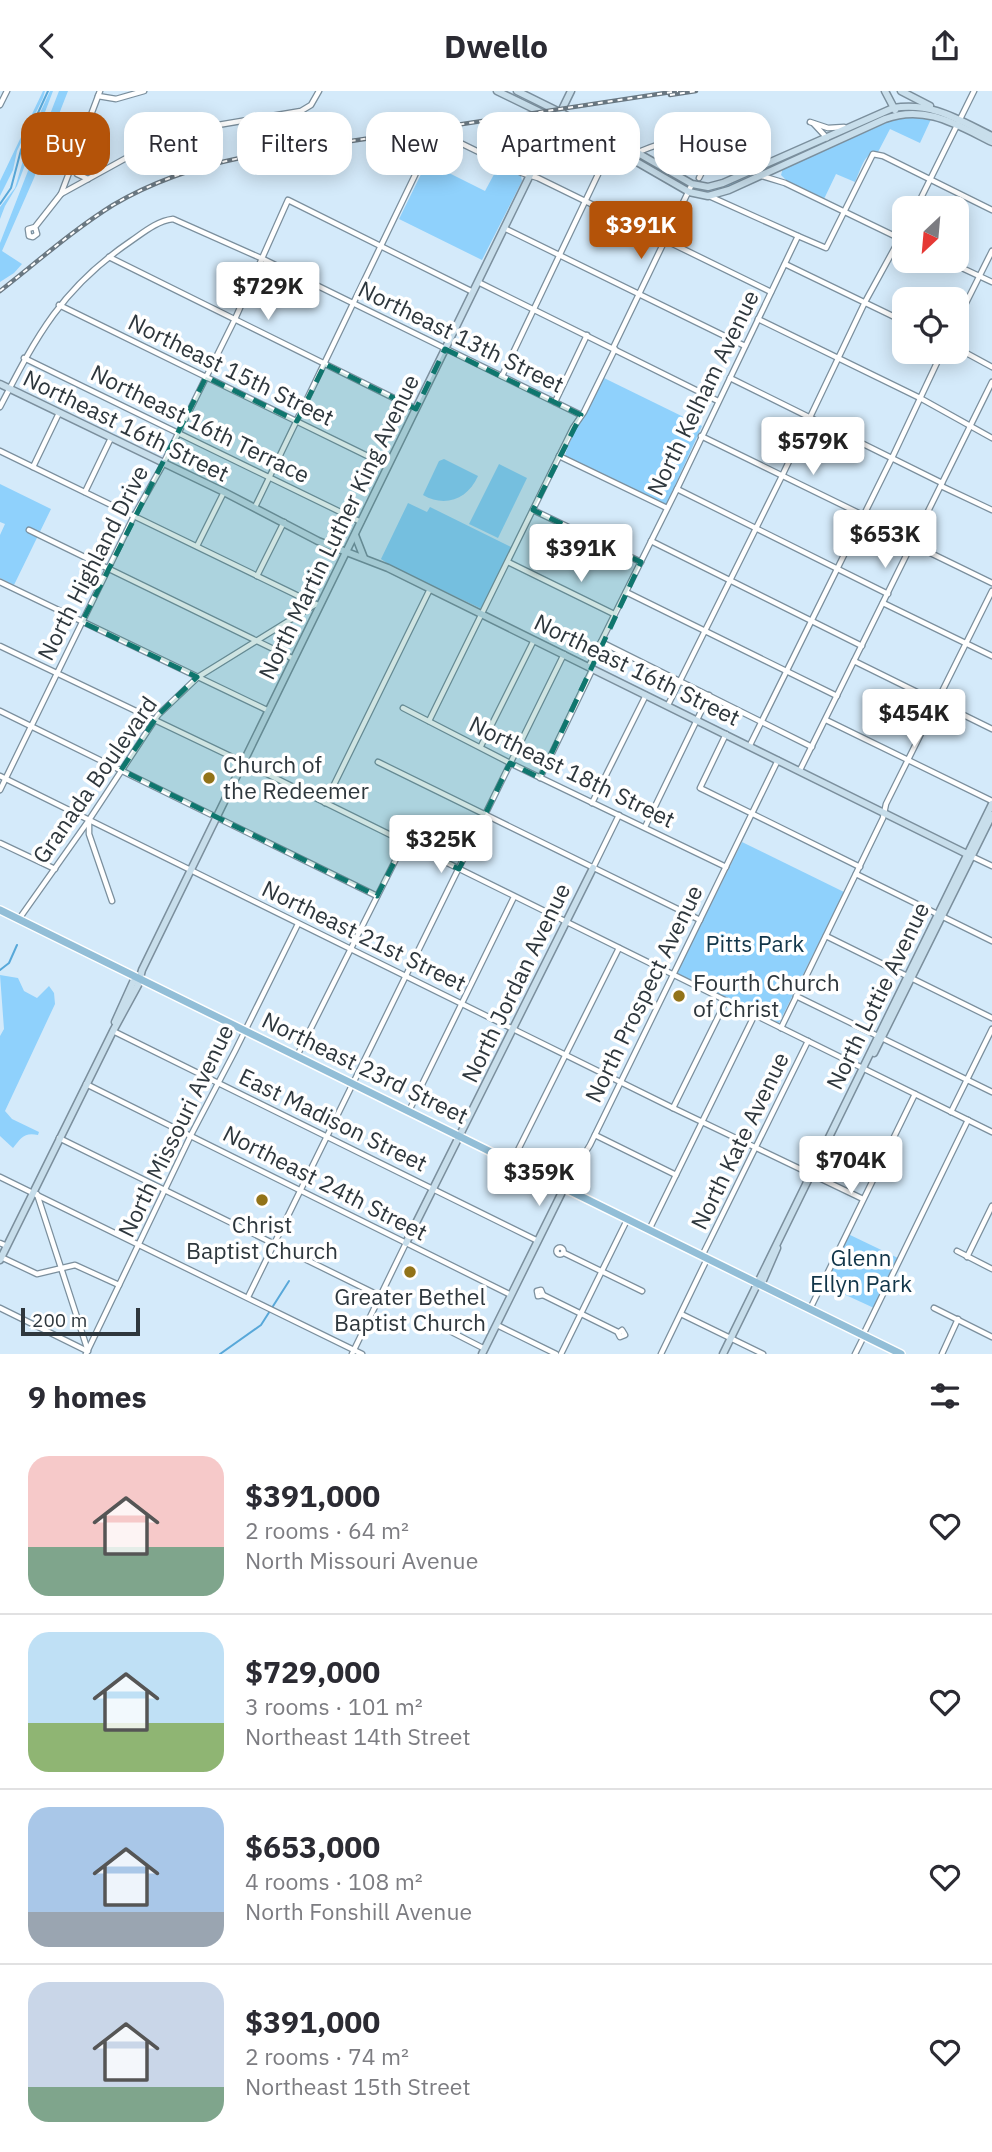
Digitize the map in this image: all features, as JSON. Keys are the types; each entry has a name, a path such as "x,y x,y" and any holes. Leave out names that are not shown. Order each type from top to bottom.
{"main road":[{"path":"497,91 540,112"},
{"path":"517,91 561,112"},
{"name":"North Martin Luther King Avenue","path":"561,112 571,91"},
{"path":"885,91 893,108 901,114"},
{"path":"901,91 992,142"},
{"path":"771,160 893,108 920,106 938,110"},
{"path":"640,164 689,192 708,196 729,190 901,114 929,114 992,137"},
{"path":"640,155 692,184 708,187 740,175"},
{"name":"North Martin Luther King Avenue","path":"1,1259 3,1244 35,1193 59,1138 113,1031 119,1010 133,982 139,978 318,605 355,535 530,175"},
{"name":"Northeast 16th Street","path":"0,384 284,521 318,541 364,558 535,639 969,855"},
{"path":"355,535 364,558"},
{"name":"North Lottie Avenue","path":"723,1354 940,915 992,803"},
{"name":"North Lottie Avenue","path":"969,855 992,814"},
{"name":"North Jordan Avenue","path":"406,1243 593,868"},
{"name":"Northeast 23rd Street","path":"0,910 901,1354"},
{"name":"North Prospect Avenue","path":"484,1351 564,1188"}],"street":[{"path":"92,112 99,93 116,99 144,91"},
{"path":"61,194 148,146 166,139 212,126 301,111 310,105 318,91"},
{"path":"922,196 974,91"},
{"path":"0,105 4,93"},
{"path":"834,142 812,123 832,129 845,127"},
{"path":"255,507 430,143 439,136 477,150"},
{"path":"708,196 729,203 825,248 873,154 883,156 992,210"},
{"path":"771,168 785,183"},
{"path":"35,227 61,194 68,175"},
{"path":"79,175 89,179"},
{"path":"530,175 771,292"},
{"path":"502,376 558,254 600,175"},
{"path":"758,176 785,183 892,234"},
{"path":"429,721 692,184"},
{"path":"729,190 726,195 729,203"},
{"name":"North Highland Drive","path":"0,790 2,778 235,319 288,200 382,247"},
{"name":"Northeast 13th Street","path":"109,257 152,226 173,219 263,259 581,415"},
{"path":"504,228 745,346"},
{"name":"North Kelham Avenue","path":"540,778 614,614 798,236"},
{"path":"382,247 473,292"},
{"path":"969,298 992,251"},
{"path":"668,705 757,529 865,302 892,256"},
{"path":"0,407 24,358 59,305 109,257 416,409"},
{"path":"785,264 892,316"},
{"path":"970,271 992,282"},
{"path":"478,282 718,401"},
{"name":"Northeast 15th Street","path":"59,305 388,466"},
{"path":"758,319 920,398 992,438"},
{"path":"555,402 587,335"},
{"path":"969,354 992,366"},
{"name":"Northeast 16th Terrace","path":"24,358 361,522"},
{"path":"750,745 936,364"},
{"path":"730,378 992,510"},
{"path":"800,770 992,382"},
{"path":"33,467 60,412"},
{"path":"702,436 992,583"},
{"path":"85,492 111,437"},
{"path":"0,451 318,605"},
{"path":"559,456 667,508"},
{"path":"677,489 888,594"},
{"path":"197,546 224,492"},
{"path":"533,510 641,562"},
{"path":"257,576 284,521"},
{"path":"29,530 294,659"},
{"path":"651,541 862,646"},
{"path":"508,562 614,614"},
{"path":"0,582 269,711"},
{"path":"325,803 430,588"},
{"name":"North Kate Avenue","path":"781,1028 860,867 886,804 992,591"},
{"path":"626,592 837,696"},
{"path":"883,603 992,656"},
{"name":"Granada Boulevard","path":"19,919 89,820 153,721 198,677 318,605"},
{"path":"481,746 535,639"},
{"path":"601,642 812,747"},
{"path":"0,646 992,1132"},
{"path":"248,1297 564,654"},
{"path":"854,661 992,729"},
{"path":"592,803 646,694"},
{"path":"645,827 709,695"},
{"name":"Northeast 18th Street","path":"403,708 540,778 726,867"},
{"path":"0,711 377,896"},
{"path":"826,720 992,803"},
{"path":"726,734 700,788 860,867"},
{"name":"North Prospect Avenue","path":"564,1188 595,1135 778,760"},
{"path":"378,762 700,920"},
{"name":"Northeast 21st Street","path":"2,778 863,1199"},
{"name":"North Jordan Avenue","path":"593,868 619,815"},
{"path":"89,820 89,834 112,901"},
{"path":"0,842 55,869"},
{"path":"298,1056 404,843"},
{"name":"Northeast 16th Street","path":"969,855 992,866"},
{"path":"856,874 992,941"},
{"path":"409,1111 514,897"},
{"name":"North Missouri Avenue","path":"87,1352 298,923"},
{"path":"826,936 992,1018"},
{"path":"512,1162 619,948"},
{"path":"796,996 992,1092"},
{"path":"673,1108 726,1001"},
{"path":"649,1230 755,1014"},
{"path":"951,1112 992,1029"},
{"name":"East Madison Street","path":"113,1031 538,1241"},
{"name":"North Kate Avenue","path":"661,1354 756,1146 808,1041"},
{"name":"Northeast 24th Street","path":"86,1084 511,1295"},
{"path":"810,1309 915,1094"},
{"path":"855,1354 968,1120"},
{"path":"595,1135 676,1175"},
{"path":"59,1138 380,1296"},
{"path":"0,1177 248,1297 353,1352 362,1354"},
{"path":"35,1193 87,1352"},
{"path":"967,1257 992,1206"},
{"path":"497,1325 558,1354 627,1219"},
{"name":"North Jordan Avenue","path":"353,1352 406,1243"},
{"path":"957,1251 992,1269"},
{"path":"564,1253 642,1291"},
{"path":"1,1259 37,1274 68,1265 82,1266 120,1285"},
{"path":"543,1295 618,1332"},
{"path":"0,1308 87,1352"},
{"path":"934,1308 992,1337"},
{"path":"681,1314 763,1354"},
{"path":"942,1354 958,1319"},
{"path":"434,1323 484,1351"}],"highlighted area":[{"path":"445,349 581,415 533,510 641,562 540,778 510,763 459,869 404,843 377,896 121,770 158,715 197,677 82,622 206,377 297,421 325,364 416,409"}],"green space":[{"path":"43,91 45,91 36,112 33,112"},
{"path":"50,91 53,91 45,112 40,112"},
{"path":"59,91 68,91 60,112 51,112"},
{"path":"904,116 932,117 920,143 890,129 878,152 866,159 855,182 836,174 824,199 787,181 781,175 783,168 886,121"},
{"path":"21,137 13,170 0,196 0,181"},
{"path":"21,167 17,186 0,219 0,207 15,188"},
{"path":"26,175 35,175 2,251 22,264 0,282 0,243"},
{"path":"421,175 453,175 485,191 494,175 521,176 522,181 482,260 399,219"},
{"path":"743,175 756,175 721,190 693,190 710,189"},
{"path":"604,378 702,426 666,505 565,457 575,431"},
{"path":"444,459 478,476 462,496 439,501 423,495 439,461"},
{"path":"499,464 527,478 498,538 469,524"},
{"path":"0,484 51,509 14,585 0,578 0,535 5,524 0,522"},
{"path":"408,503 427,512 430,507 513,548 482,609 381,559"},
{"name":"Pitts Park","path":"742,842 844,892 779,1023 677,973"},
{"path":"0,975 18,978 24,991 37,998 49,986 54,993 55,1004 5,1111 12,1119 39,1132 38,1135 29,1134 23,1137 13,1148 0,1136 0,1036 4,1029"},
{"name":"Glenn Ellyn Park","path":"848,1234 898,1258 874,1308 824,1285"}],"waterway":[{"path":"0,204 11,188 21,150 48,91"},
{"path":"0,970 9,963 17,945"},
{"path":"220,1354 261,1325 289,1281"}],"railway":[{"path":"0,291 113,205 159,182 207,166 240,158 678,91"},
{"path":"670,95 696,91"}],"place":[{"name":"Church of the Redeemer","path":"209,778"},
{"name":"Fourth Church of Christ","path":"679,996"},
{"name":"Christ Baptist Church","path":"262,1200"},
{"name":"Greater Bethel Baptist Church","path":"410,1272"}]}
